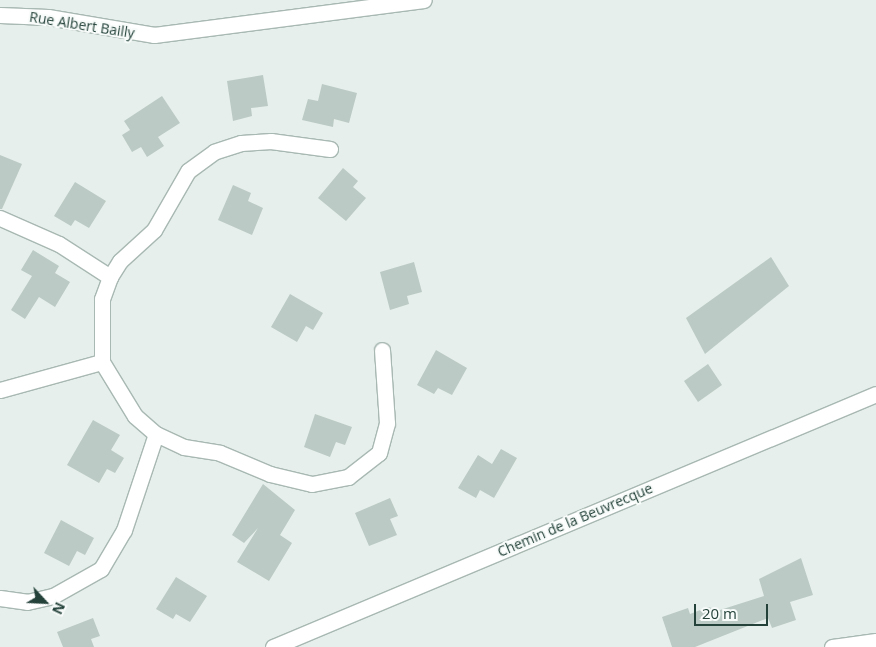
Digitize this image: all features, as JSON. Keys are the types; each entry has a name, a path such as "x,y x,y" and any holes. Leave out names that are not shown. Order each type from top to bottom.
{"street":[{"name":"Rue Albert Bailly","path":"0,15 48,17 154,35 424,0"},
{"path":"330,149 256,141 214,152 188,170 154,230 120,261 110,277 102,299 102,362 135,416 156,434 298,482 324,483 348,477 373,460 386,434 382,350"},
{"path":"0,218 59,244 110,277"},
{"path":"0,390 102,362"},
{"name":"Chemin de la Beuvrecque","path":"273,647 876,394"},
{"path":"0,598 28,602 53,596 101,569 124,530 156,434"},
{"path":"832,647 876,641"}],"building":[{"path":"263,75 268,106 251,108 252,116 233,121 227,81"},
{"path":"322,84 357,93 349,123 334,119 333,127 302,120 308,99 318,101"},
{"path":"162,96 180,123 158,137 164,146 147,157 141,147 132,152 122,135 130,130 124,121"},
{"path":"0,155 22,164 2,209 0,209"},
{"path":"343,168 358,181 353,187 366,198 346,221 318,198"},
{"path":"75,182 106,201 89,228 75,220 71,226 54,216"},
{"path":"233,185 251,193 248,201 263,208 252,235 218,220"},
{"path":"33,250 59,266 55,273 70,282 55,307 39,297 25,319 11,310 32,276 21,270"},
{"path":"771,257 789,286 705,354 686,318"},
{"path":"414,262 422,292 407,296 409,304 390,310 380,272"},
{"path":"290,294 323,313 313,330 306,326 297,342 271,327"},
{"path":"436,350 467,368 452,395 438,388 434,394 417,385"},
{"path":"708,364 722,385 698,402 684,381"},
{"path":"315,414 352,427 345,445 336,442 330,457 304,447"},
{"path":"93,420 120,435 111,450 124,458 115,473 107,469 99,483 67,465"},
{"path":"501,449 517,458 494,498 480,490 476,498 458,488 478,455 492,464"},
{"path":"263,484 295,510 280,535 292,543 269,581 237,562 258,528 244,543 232,535"},
{"path":"390,498 398,516 390,519 397,535 369,546 355,513"},
{"path":"61,520 94,538 85,555 77,551 69,566 44,553"},
{"path":"801,558 813,595 790,602 796,620 772,628 768,618 695,647 672,647 662,617 688,608 690,614 708,607 720,610 764,596 759,579"},
{"path":"176,577 207,596 190,622 176,614 173,619 156,609"},
{"path":"93,618 100,636 91,639 94,647 63,647 57,632"}]}
